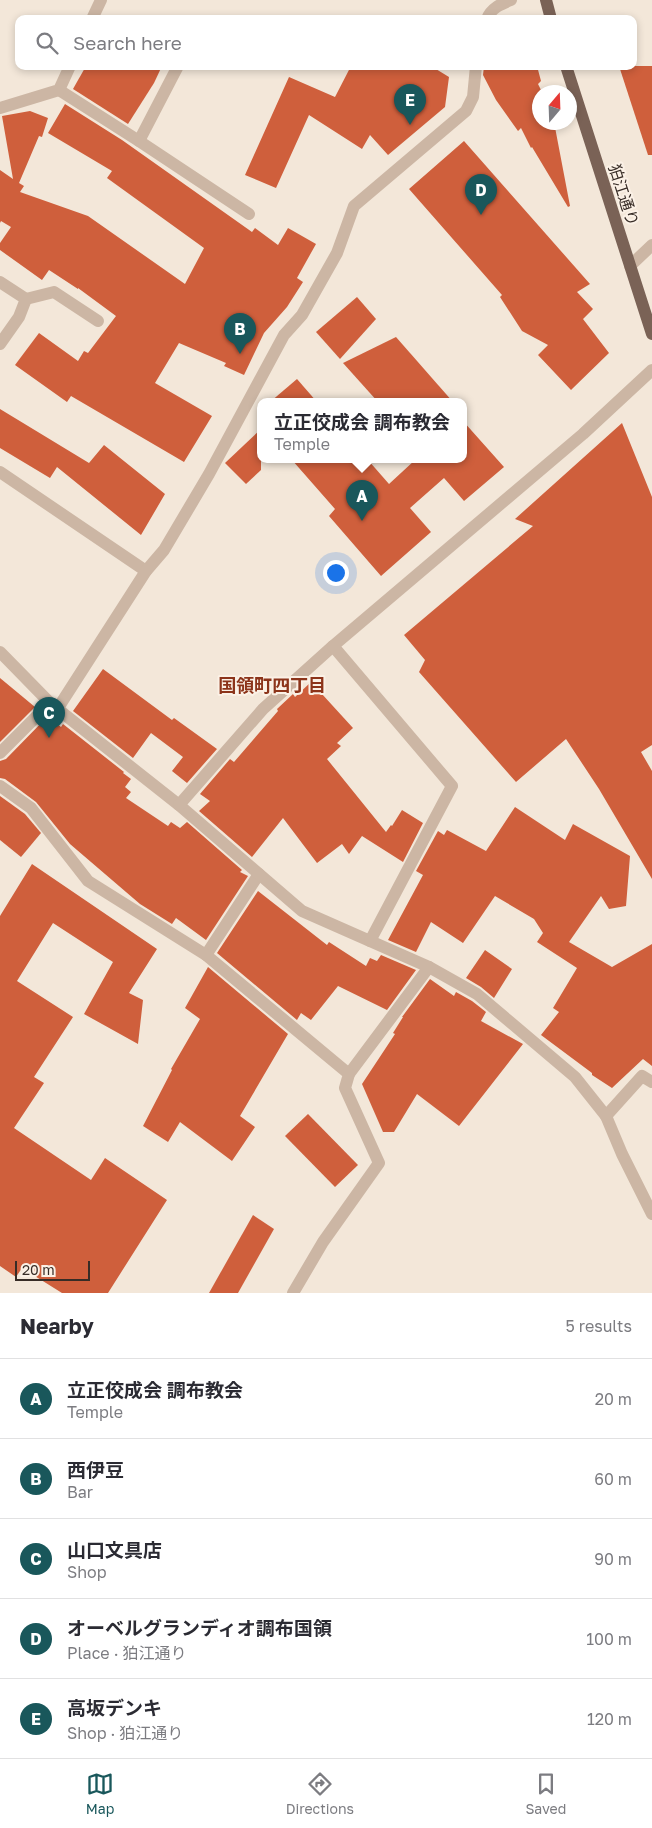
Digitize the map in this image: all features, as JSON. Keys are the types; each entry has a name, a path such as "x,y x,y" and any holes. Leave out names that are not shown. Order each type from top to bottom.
{"main road":[{"path":"546,0 550,15"},
{"name":"狛江通り","path":"567,70 652,334"}],"street":[{"path":"94,15 101,0"},
{"path":"488,15 500,4 511,0"},
{"path":"60,90 68,70"},
{"path":"139,140 176,70"},
{"path":"0,753 54,705 146,571 164,550 209,474 284,335 302,315 336,253 354,206 466,110 473,97 476,70"},
{"path":"0,108 60,90 139,140 249,214"},
{"path":"630,266 652,245"},
{"path":"0,282 26,299 54,292 98,321"},
{"path":"0,344 19,317 26,299"},
{"path":"178,805 263,709 333,646 583,434 652,370"},
{"path":"0,472 146,571"},
{"path":"333,646 452,786 370,941"},
{"path":"0,652 54,705 178,805 302,911 429,967 476,994 575,1077 606,1116 622,1154 652,1214"},
{"path":"0,786 31,808 88,881 206,955 349,1074"},
{"path":"206,955 259,874"},
{"path":"293,1293 322,1242 379,1163 345,1088 349,1074 429,967"},
{"path":"606,1116 642,1076 652,1082"}],"building":[{"path":"637,66 652,66 652,155 648,155 620,70 637,70"},
{"path":"84,70 160,70 128,124 73,89"},
{"path":"349,70 438,70 449,77 445,107 388,155 370,135 362,149 309,115 276,188 245,175 289,77 335,97"},
{"path":"484,70 538,70 541,81 538,85 532,85 532,130 556,130 570,206 568,207 531,148 521,128 518,131 496,100 483,75"},
{"path":"65,104 122,140 252,232 255,228 278,245 288,228 316,244 297,278 303,282 287,307 264,333 244,375 224,366 226,363 179,343 155,383 212,416 184,462 71,396 67,402 15,365 39,333 78,361 84,351 88,353 116,316 78,288 49,270 42,280 0,250 0,243 11,227 1,221 0,223 0,170 13,179 2,116 30,111 48,118 42,137 39,136 19,183 24,186 20,192 88,216 185,284 204,248 107,178 112,171 48,133"},
{"path":"464,141 590,284 577,292 593,309 583,319 609,353 571,390 538,355 548,345 522,331 500,297 502,295 409,189"},
{"path":"357,297 376,319 340,359 316,332"},
{"path":"396,337 449,398 374,398 343,363"},
{"path":"297,379 314,398 275,398"},
{"path":"0,409 89,463 104,445 165,494 141,535 57,467 50,478 0,448"},
{"path":"622,423 652,497 652,745 641,752 652,771 652,879 599,789 566,739 516,782 419,672 425,660 404,635 533,526 515,519"},
{"path":"467,425 504,467 464,501 444,478 410,508 431,532 381,576 329,516 335,509 295,463 371,463 389,484 412,463 467,463"},
{"path":"257,433 257,463 261,463 261,470 246,484 225,463"},
{"path":"103,669 172,720 174,718 217,749 187,783 172,771 183,757 151,733 133,758 73,711"},
{"path":"0,678 35,707 0,742"},
{"path":"311,682 353,728 337,743 341,746 327,759 386,832 402,810 423,823 403,862 362,836 349,854 342,844 317,863 283,818 252,857 199,811 210,801 200,794 230,759 234,762 278,711 277,709 293,694 295,697"},
{"path":"48,716 61,727 63,724 131,779 125,787 131,792 126,798 168,826 171,822 180,828 187,822 242,870 240,872 248,876 206,940 176,918 172,924 140,904 70,844 36,802 5,779 0,778 0,761 6,759"},
{"path":"0,796 25,814 41,833 21,857 0,840"},
{"path":"515,807 565,840 573,824 630,856 626,906 609,909 601,896 569,942 612,967 652,944 652,1066 643,1059 612,1088 592,1075 592,1073 541,1035 559,1012 553,1008 577,968 537,942 543,933 534,919 495,896 463,943 431,922 416,952 388,940 423,875 416,871 438,831 444,835 447,830 486,851"},
{"path":"32,864 157,949 129,993 143,1000 138,1044 84,1014 113,962 53,923 17,981 73,1017 34,1077 44,1083 14,1128 91,1180 105,1158 167,1200 108,1293 62,1293 22,1268 16,1277 0,1266 0,916"},
{"path":"258,891 327,945 329,942 366,966 370,958 377,961 381,955 416,970 387,1010 338,986 311,1020 301,1013 297,1020 217,953"},
{"path":"485,950 512,969 494,998 466,978"},
{"path":"208,967 288,1034 240,1116 255,1127 232,1161 180,1122 168,1142 143,1126 171,1069 200,1019 185,1008"},
{"path":"430,979 454,996 456,992 472,1001 486,1012 481,1021 523,1044 459,1126 417,1094 394,1132 383,1132 362,1084 395,1034 393,1033 402,1017"},
{"path":"308,1114 358,1165 335,1187 285,1136"},
{"path":"253,1215 274,1229 238,1293 209,1293"}],"place":[{"name":"高坂デンキ","path":"410,125"},
{"name":"オーベルグランディオ調布国領","path":"481,215"},
{"name":"西伊豆","path":"240,354"},
{"name":"立正佼成会 調布教会","path":"362,521"},
{"name":"山口文具店","path":"49,738"}],"district":[{"name":"国領町四丁目","path":"272,686"}]}
